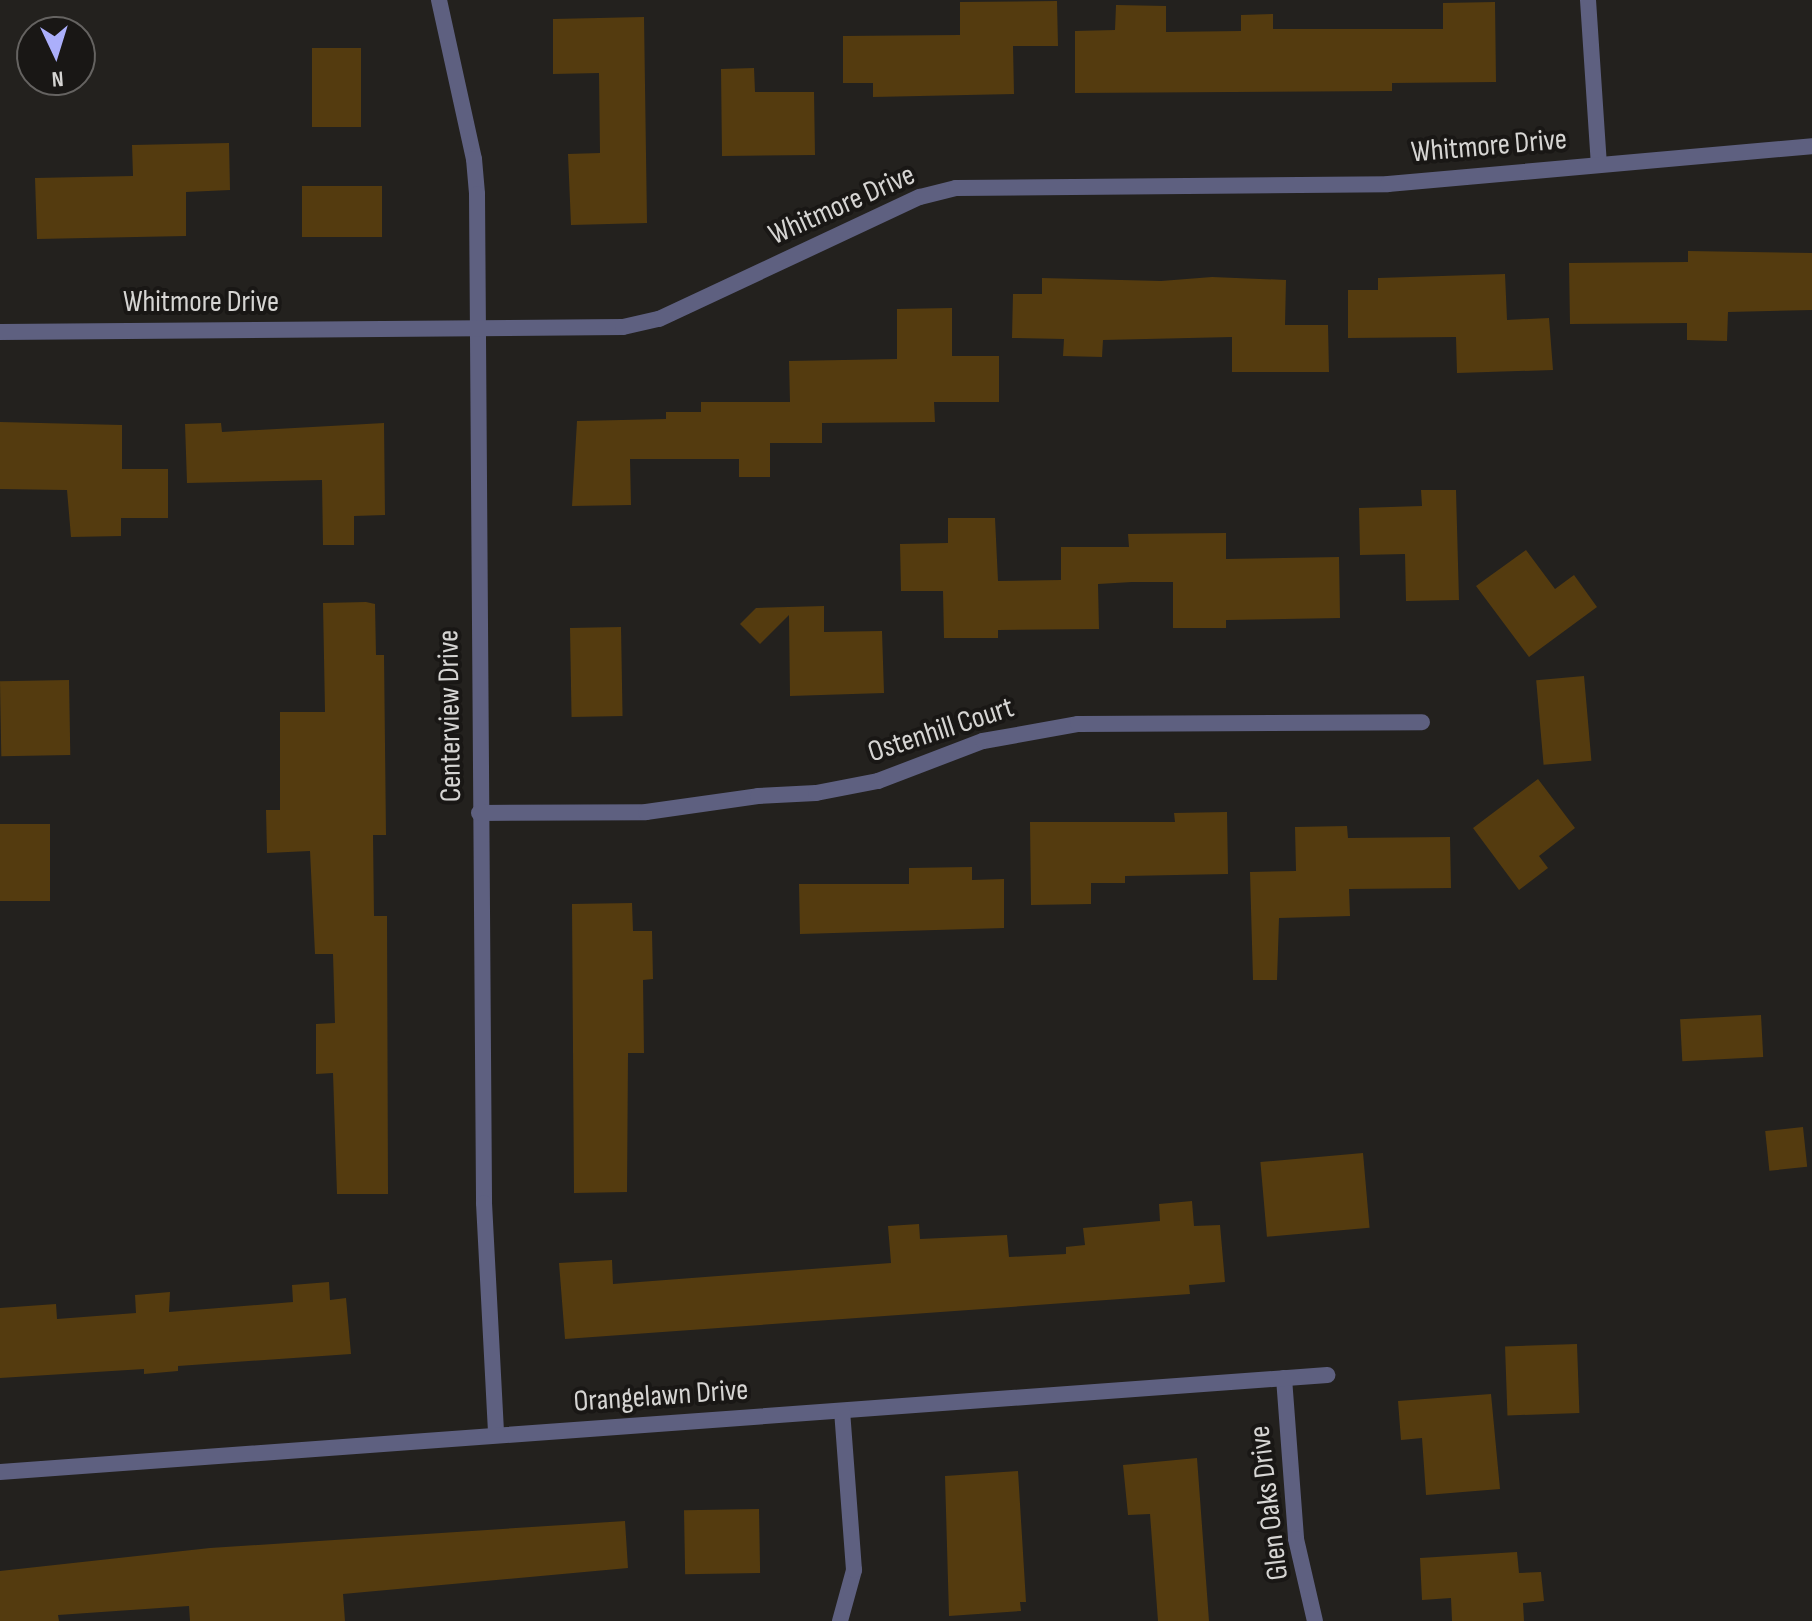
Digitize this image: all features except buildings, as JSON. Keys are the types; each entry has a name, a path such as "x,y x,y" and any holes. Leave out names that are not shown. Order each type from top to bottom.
{"street":[{"name":"Centerview Drive","path":"439,0 474,159 484,1203 496,1435"},
{"path":"1588,0 1599,164"},
{"name":"Whitmore Drive","path":"0,332 623,327 659,319 920,197 956,188 1388,184 1812,146"},
{"name":"Ostenhill Court","path":"479,813 646,812 758,796 816,793 878,781 983,741 1078,724 1422,722"},
{"name":"Orangelawn Drive","path":"0,1472 1327,1375"},
{"name":"Glen Oaks Drive","path":"1284,1378 1296,1539 1315,1621"},
{"path":"840,1621 854,1570 842,1411"}]}
